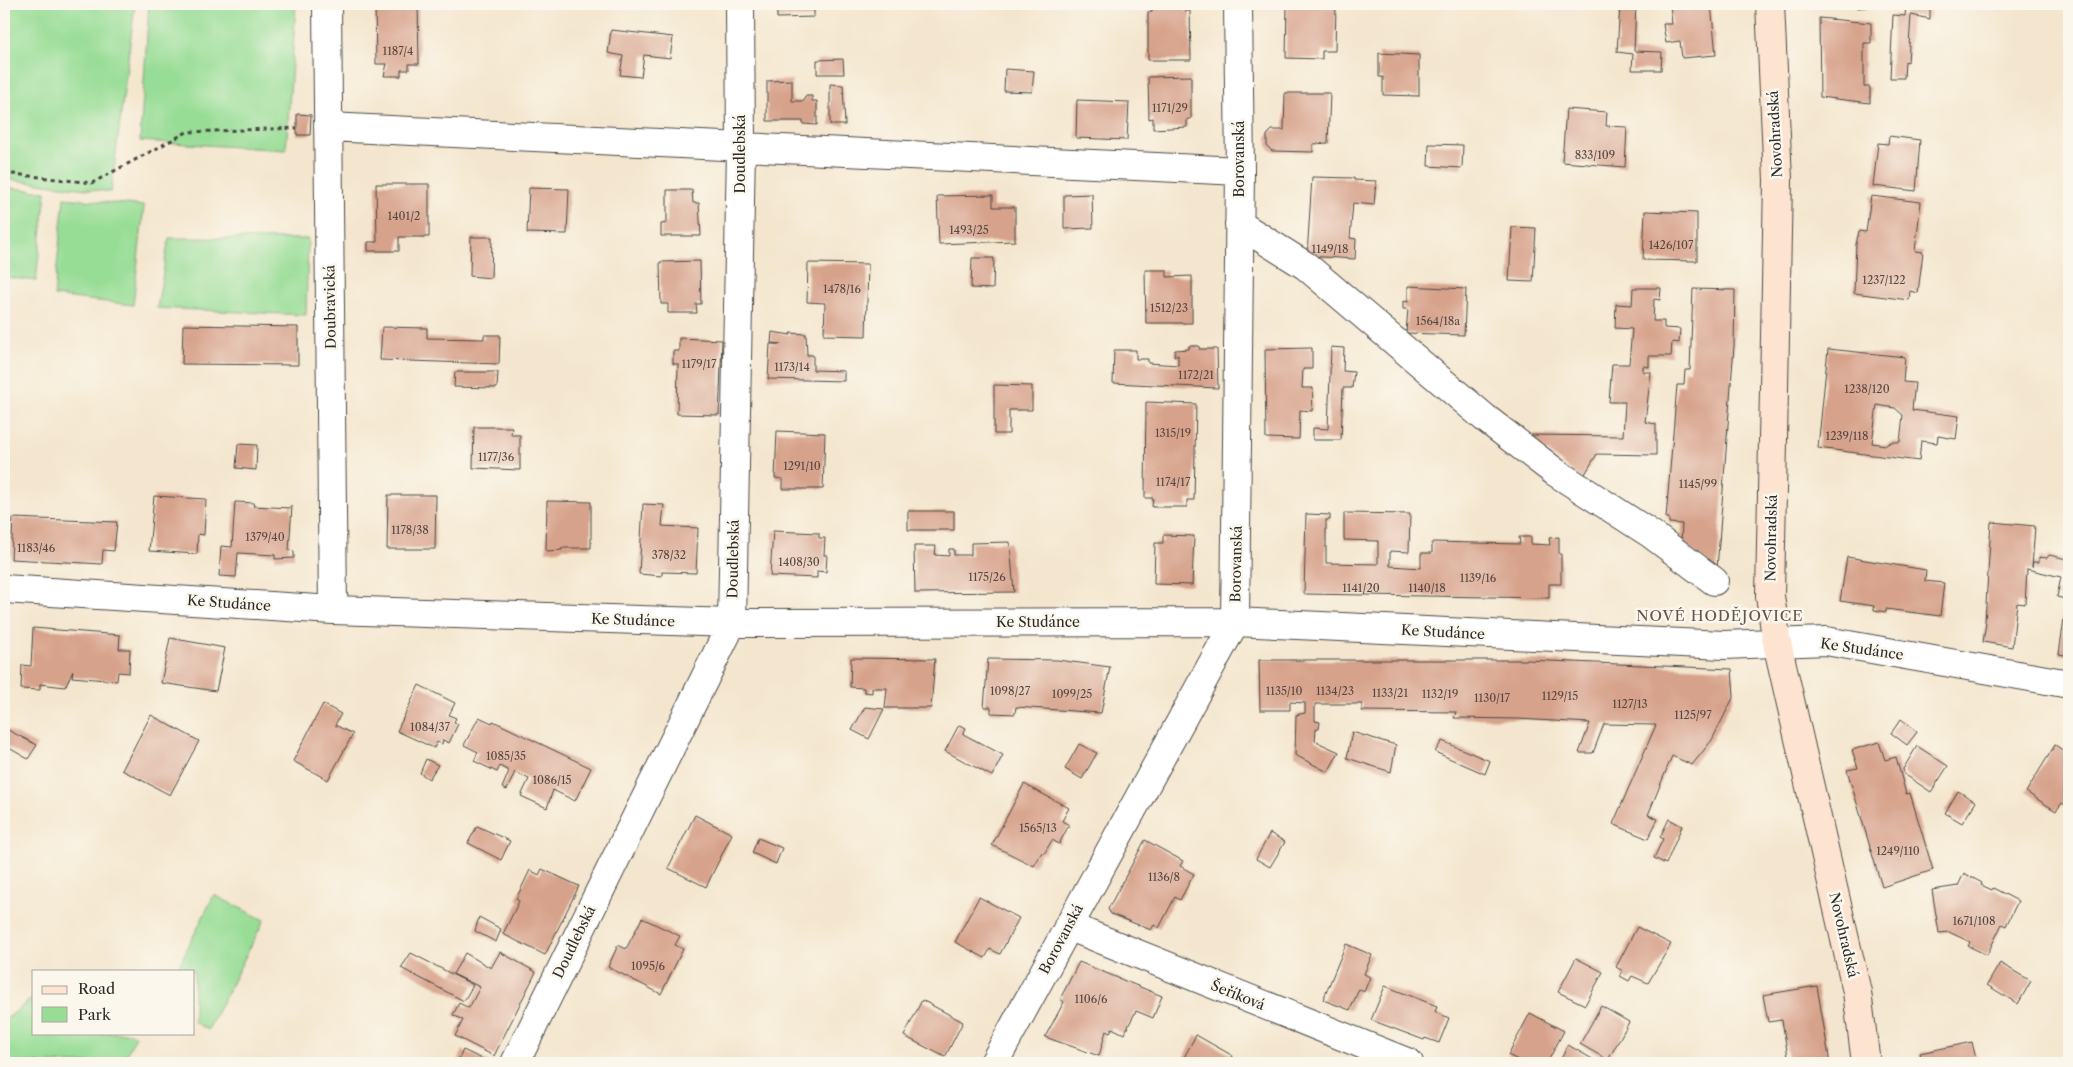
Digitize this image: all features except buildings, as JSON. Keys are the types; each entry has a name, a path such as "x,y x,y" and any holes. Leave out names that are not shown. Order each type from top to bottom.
{"main road":[{"name":"Novohradská","path":"1770,4 1778,180 1770,596 1777,643 1856,992 1866,1063"}],"street":[{"name":"Doubravická","path":"327,4 333,610"},
{"name":"Doudlebská","path":"515,1063 732,623 740,148 740,4"},
{"name":"Borovanská","path":"994,1063 1235,622 1240,171 1238,4"},
{"path":"328,127 1240,171"},
{"path":"1239,224 1306,266 1485,418 1555,472 1651,534 1714,581"},
{"name":"Ke Studánce","path":"4,589 333,610 732,623 1235,622 1724,645 1826,642 2069,684"},
{"name":"Šeříková","path":"1068,926 1409,1063"}],"path":[{"path":"4,173 92,183 187,132 297,128"}],"green space":[{"path":"4,4 135,4 111,192 4,179"},
{"path":"149,4 296,4 286,150 140,141"},
{"path":"4,187 46,192 36,281 4,277"},
{"path":"64,198 144,206 133,305 54,296"},
{"path":"169,238 308,239 306,315 157,308"},
{"path":"214,895 264,920 208,1030 195,1023 195,970 176,970"},
{"path":"31,999 32,1034 132,1034 136,1036 122,1063 4,1063 4,1021"}],"district":[{"name":"NOVÉ HODĚJOVICE","path":"1720,615"}]}
